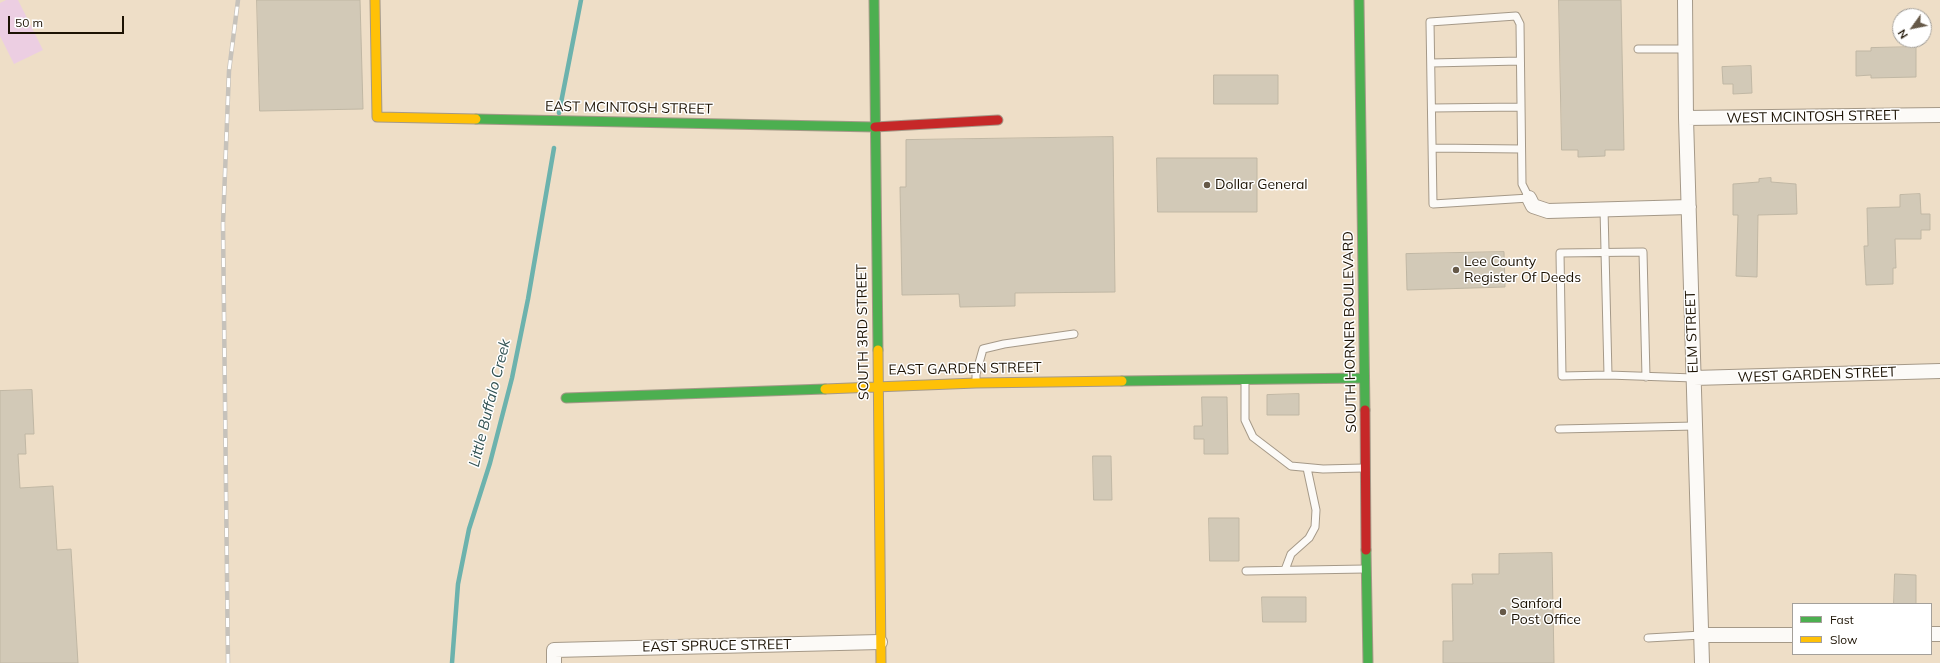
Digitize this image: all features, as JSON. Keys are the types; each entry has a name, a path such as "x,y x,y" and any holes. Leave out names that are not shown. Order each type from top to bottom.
{"street":[{"name":"EAST MCINTOSH STREET","path":"375,0 377,117 875,127 998,120"},
{"name":"SOUTH 3RD STREET","path":"874,0 880,663"},
{"name":"SOUTH HORNER BOULEVARD","path":"1359,0 1368,663"},
{"name":"ELM STREET","path":"1685,0 1686,118 1702,663"},
{"name":"WEST MCINTOSH STREET","path":"1686,118 1940,115"},
{"path":"1529,198 1533,206 1548,211 1689,208"},
{"name":"WEST GARDEN STREET","path":"1694,378 1940,371"},
{"name":"EAST GARDEN STREET","path":"566,398 976,383 1245,378 1364,378"},
{"path":"1702,635 1792,635"},
{"name":"EAST SPRUCE STREET","path":"554,656 880,642"}],"lane":[{"path":"1516,16 1520,24 1520,61 1522,184 1529,198 1433,204 1430,22 1516,16"},
{"path":"1638,49 1686,48"},
{"path":"1431,63 1520,61"},
{"path":"1432,108 1521,107"},
{"path":"1433,148 1521,149"},
{"path":"1604,209 1608,375"},
{"path":"1646,377 1643,252 1560,253 1562,376 1608,375 1646,377 1694,378"},
{"path":"976,383 976,374 983,349 1004,344 1074,334"},
{"path":"1245,378 1245,420 1253,437 1291,466 1323,469 1366,468"},
{"path":"1559,430 1695,426"},
{"path":"1285,570 1291,554 1309,538 1315,527 1316,510 1306,468"},
{"path":"1246,571 1367,569"},
{"path":"1648,638 1702,635"}],"shaded area":[{"path":"6,0 18,0 43,50 14,64 0,36 0,3"}],"building":[{"path":"257,0 360,0 363,109 260,111"},
{"path":"1559,0 1621,0 1624,150 1605,150 1605,156 1578,157 1578,150 1562,150"},
{"path":"1871,48 1916,48 1916,77 1871,78 1871,75 1856,76 1856,51 1871,51"},
{"path":"1751,66 1752,93 1733,94 1733,84 1723,84 1722,67"},
{"path":"1214,75 1278,75 1278,104 1214,104"},
{"path":"1113,137 1115,292 1015,293 1015,306 960,307 959,294 902,295 900,187 906,187 906,140"},
{"name":"Dollar General","path":"1157,158 1257,158 1257,212 1158,212"},
{"path":"1771,178 1771,182 1796,184 1797,214 1758,215 1757,277 1736,276 1738,215 1733,215 1733,184 1759,182 1759,179"},
{"path":"1920,194 1921,214 1930,214 1930,230 1921,230 1921,239 1895,239 1896,268 1893,268 1893,284 1866,285 1864,246 1868,246 1867,208 1900,207 1900,195"},
{"name":"Lee County Register Of Deeds","path":"1504,252 1505,287 1407,290 1406,254"},
{"path":"32,390 34,434 25,434 26,454 18,454 20,488 53,486 57,550 71,549 78,663 0,663 0,391"},
{"path":"1299,394 1299,415 1267,415 1267,395"},
{"path":"1202,397 1227,397 1228,454 1204,454 1204,439 1194,439 1194,426 1202,426"},
{"path":"1093,456 1111,456 1112,500 1094,500"},
{"path":"1209,518 1239,518 1239,561 1210,561"},
{"name":"Sanford Post Office","path":"1552,553 1554,663 1443,663 1443,641 1453,641 1452,584 1473,584 1472,574 1499,574 1499,554"},
{"path":"1895,574 1916,575 1916,603 1894,603"},
{"path":"1262,597 1306,597 1306,622 1263,622"}],"waterway":[{"name":"Little Buffalo Creek","path":"559,113 581,0"},
{"name":"Little Buffalo Creek","path":"452,663 458,584 469,529 490,463 512,378 528,299 554,148"}],"railway":[{"path":"228,663 223,224 229,71 238,0"}],"traffic: fast":[{"path":"874,0 878,350"},
{"path":"1359,0 1365,410"},
{"path":"476,119 875,127"},
{"path":"1122,381 1364,378"},
{"path":"566,398 825,389"},
{"path":"1366,550 1368,663"}],"traffic: slow":[{"path":"375,0 377,117 476,119"},
{"path":"878,350 881,663"},
{"path":"825,389 976,383 1122,381"}],"traffic: jam":[{"path":"875,127 998,120"},
{"path":"1365,410 1366,550"}],"place":[{"name":"Dollar General","path":"1207,185"},
{"name":"Lee County Register Of Deeds","path":"1456,270"},
{"name":"Sanford Post Office","path":"1503,612"}]}
